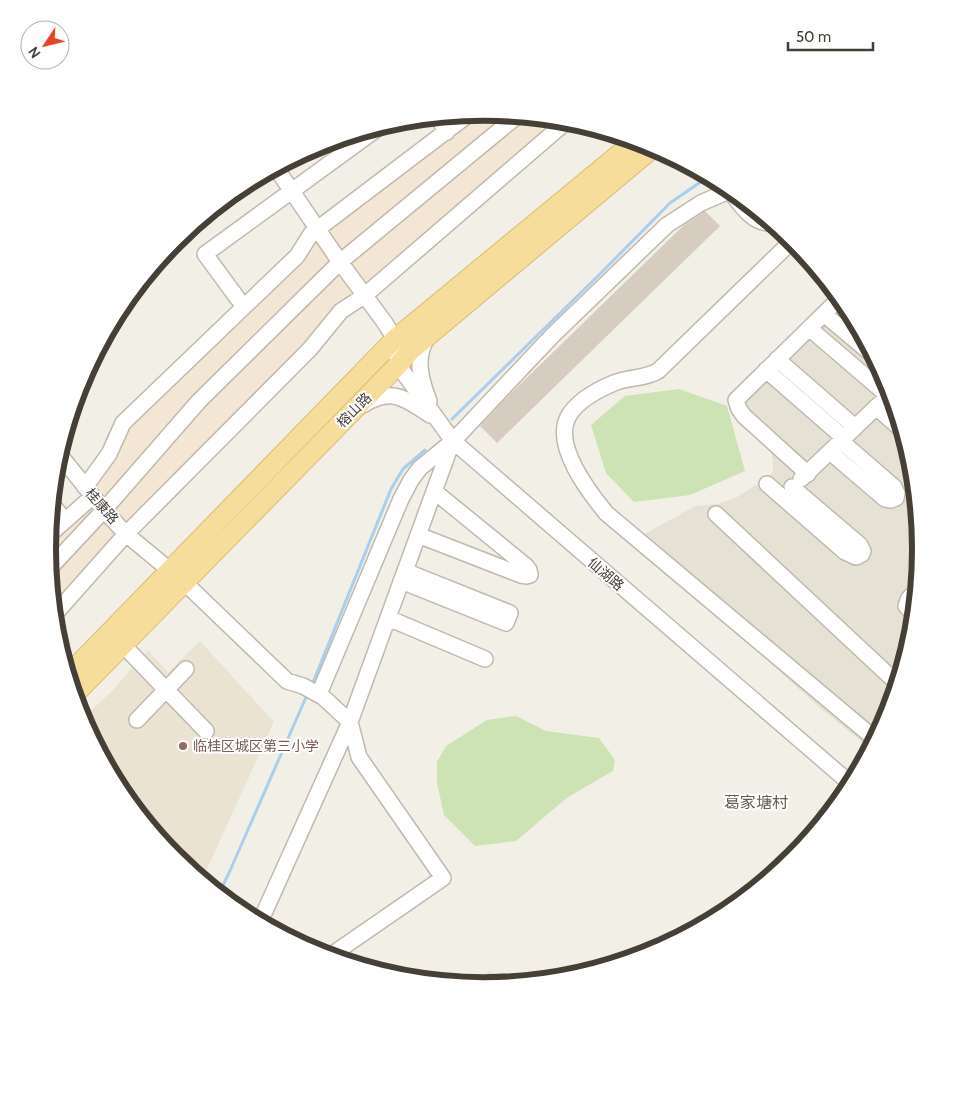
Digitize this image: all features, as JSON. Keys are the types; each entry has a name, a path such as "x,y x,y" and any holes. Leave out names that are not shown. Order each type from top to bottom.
{"main road":[{"name":"榕山路","path":"74,669 402,333 628,147"},
{"name":"榕山路","path":"80,689 410,351 646,153"}],"street":[{"path":"57,528 89,492 123,423 297,256 307,240 318,229 459,122"},
{"path":"56,561 104,510 199,401 340,262 510,122"},
{"path":"441,124 447,132"},
{"path":"60,607 126,534 310,349 341,311 364,296 559,128"},
{"path":"238,299 205,254 292,190 345,145"},
{"path":"280,173 364,296 385,323 397,327 402,333"},
{"path":"319,694 406,488 420,468 453,441 552,336 667,225 701,203 722,193"},
{"path":"785,246 658,371 616,382 584,399 567,418 564,430 566,446 572,463 585,485 606,513 870,734"},
{"path":"808,474 744,416 736,400 834,304"},
{"path":"824,314 858,343"},
{"path":"379,356 386,340 385,323"},
{"path":"809,328 880,388"},
{"name":"仙湖路","path":"402,333 398,365 453,441 845,779"},
{"path":"429,336 421,347 420,367 424,390 438,420"},
{"path":"777,360 842,440"},
{"path":"766,370 842,440"},
{"path":"353,411 375,397 387,395 406,399 438,420"},
{"path":"787,492 885,400"},
{"path":"876,407 891,420"},
{"path":"263,915 350,722 453,441"},
{"name":"桂康路","path":"65,462 126,534 184,582 287,681 319,694 335,706 350,722"},
{"path":"767,484 787,492 860,544 863,551 862,554 856,557 845,552 787,492"},
{"path":"418,535 521,575 530,575 530,570 526,566 434,491"},
{"path":"58,512 65,521"},
{"path":"716,514 892,678"},
{"path":"403,576 510,613 506,623 403,576"},
{"path":"388,618 485,659"},
{"path":"123,645 206,731"},
{"path":"137,720 186,669"},
{"path":"338,951 443,878 358,757 350,722"}],"shaded area":[{"path":"459,122 512,122 559,128 364,296 60,608 57,577 57,528 92,496 85,487 117,433 300,252"},
{"path":"836,305 868,360 889,412 904,466 911,521 911,577 904,632 889,686 864,744 812,701 645,549 643,535 695,506 718,504 737,497 770,476 773,471 773,462 770,447 739,405"},
{"name":"临桂区城区第三小学","path":"200,641 274,722 205,873 162,831 128,787 100,738 89,713 111,692 148,650 168,672"},
{"path":"490,971 494,977 484,977 481,977"}],"green space":[{"path":"679,389 727,406 745,471 690,495 634,502 606,473 591,425 625,396"},
{"path":"516,716 546,731 599,738 615,760 613,771 568,797 516,841 475,846 444,815 437,783 437,762 446,746 487,720"}],"building":[{"path":"705,211 720,226 497,443 480,426 505,399 684,225"}],"waterway":[{"path":"452,419 670,203 702,181"},
{"path":"312,685 391,489 403,469 425,450"},
{"path":"222,887 307,695"}],"place":[{"name":"临桂区城区第三小学","path":"183,746"}],"district":[{"name":"葛家塘村","path":"756,802"}]}
